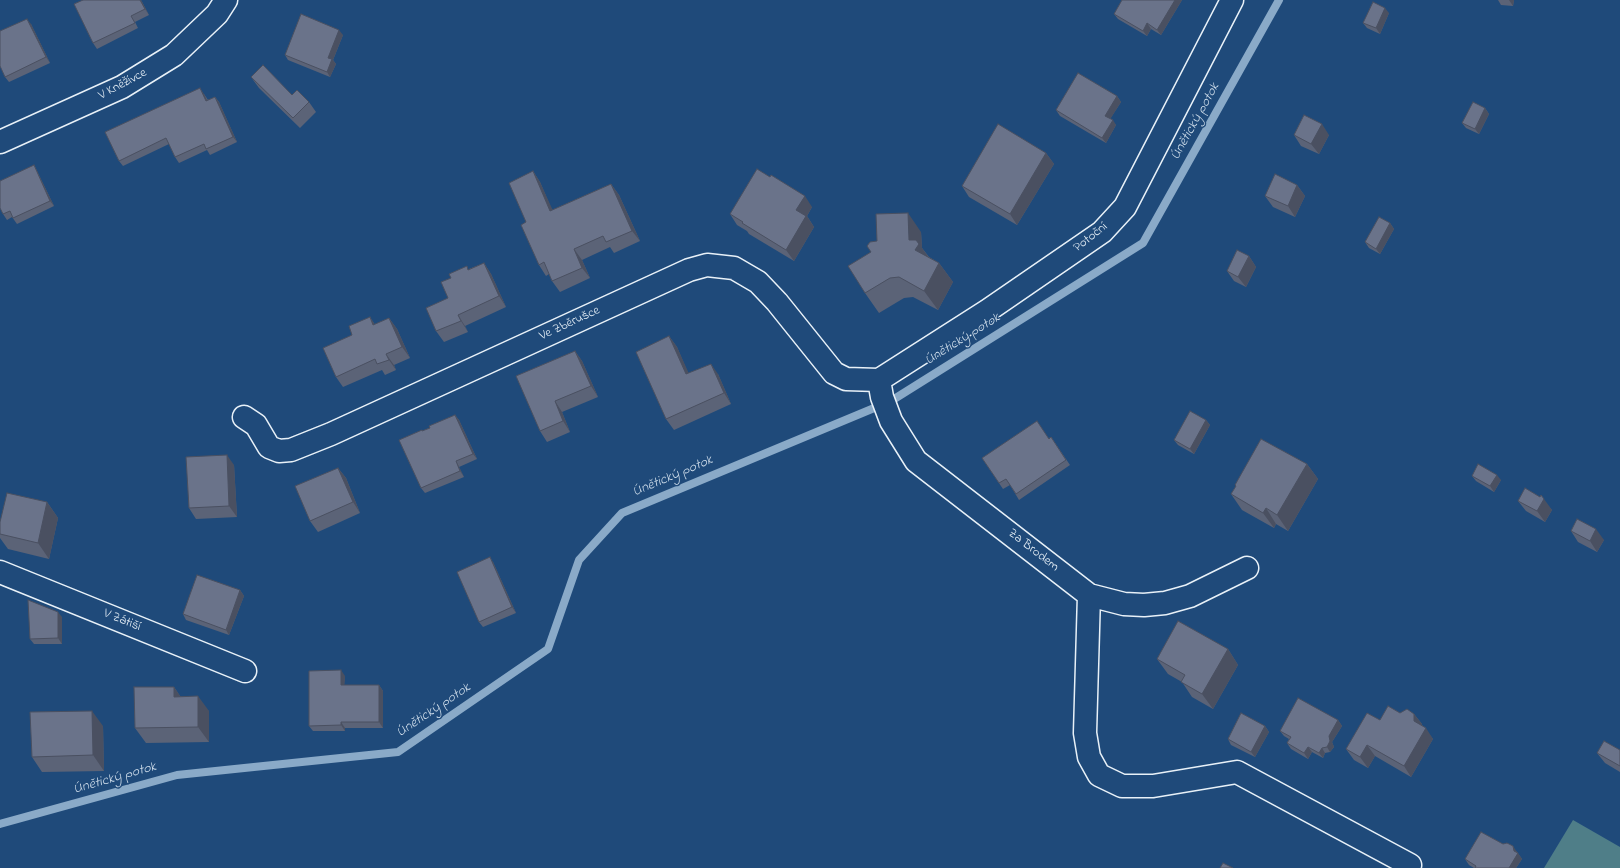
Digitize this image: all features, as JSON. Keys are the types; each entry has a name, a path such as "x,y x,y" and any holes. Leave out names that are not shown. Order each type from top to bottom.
{"street":[{"name":"V Kněžívce","path":"0,142 122,88 174,55 217,14 226,0"},
{"name":"Potoční","path":"880,388 987,311 1102,232 1125,207 1232,0"},
{"name":"Ve Zběrušce","path":"244,417 256,425 269,447 279,451 291,450 330,434 689,270 707,265 734,268 758,282 777,302 834,373 846,379 880,388"},
{"name":"Za Brodem","path":"880,388 891,421 916,460 1089,595 1124,604 1144,605 1165,603 1190,596 1247,568"},
{"name":"V Zátiší","path":"0,572 245,671"},
{"path":"1089,595 1085,733 1089,757 1099,775 1122,786 1153,786 1237,772 1410,865"}],"green space":[{"path":"1573,820 1620,847 1620,868 1544,868"}],"building":[{"path":"83,0 140,0 145,9 131,16 135,23 93,43 74,4"},
{"path":"1122,0 1175,0 1157,30 1147,23 1143,31 1114,14"},
{"path":"1373,2 1385,8 1376,28 1363,23"},
{"path":"301,14 339,30 328,58 332,59 327,72 285,55"},
{"path":"27,19 46,57 5,77 0,66 0,31"},
{"path":"263,65 292,95 297,90 309,102 293,118 251,77"},
{"path":"1078,73 1117,96 1105,116 1113,120 1102,138 1056,110"},
{"path":"200,88 206,101 215,97 233,137 206,149 204,144 175,157 166,138 119,161 105,132"},
{"path":"1473,102 1485,108 1475,129 1462,123"},
{"path":"1304,115 1322,124 1311,144 1294,135"},
{"path":"998,124 1046,153 1010,214 962,186"},
{"path":"34,165 50,201 13,218 10,211 3,214 0,208 0,181"},
{"path":"757,169 770,177 771,175 805,196 796,210 806,216 786,250 730,214"},
{"path":"533,171 550,211 611,184 632,231 606,242 603,236 574,249 582,268 552,281 544,262 539,265 521,225 526,222 509,183"},
{"path":"1275,174 1297,185 1288,206 1265,196"},
{"path":"908,213 909,240 916,240 919,244 915,250 939,263 924,291 899,277 890,278 865,293 848,266 871,252 867,246 870,242 877,241 876,214"},
{"path":"1379,217 1390,223 1376,249 1365,242"},
{"path":"1237,250 1249,256 1238,277 1227,271"},
{"path":"484,263 499,296 458,315 461,321 436,331 426,308 448,298 441,282 451,278 449,274 467,266 468,270"},
{"path":"370,317 373,325 389,318 402,347 386,354 389,360 377,364 375,359 336,377 323,348 352,335 349,326"},
{"path":"669,336 686,374 711,364 724,393 666,419 636,352"},
{"path":"575,351 591,386 555,401 563,421 540,431 516,376"},
{"path":"1190,411 1206,420 1190,449 1174,440"},
{"path":"455,415 473,454 456,461 460,471 421,488 399,440 430,428 429,426"},
{"path":"1037,421 1049,439 1051,437 1066,460 1016,494 1006,479 999,483 982,458"},
{"path":"1261,439 1307,464 1277,515 1266,508 1263,513 1231,494"},
{"path":"227,455 229,506 189,508 186,457"},
{"path":"1478,464 1497,475 1490,486 1472,476"},
{"path":"338,468 353,502 310,521 295,486"},
{"path":"1525,488 1540,497 1541,495 1544,499 1537,511 1518,501"},
{"path":"7,493 47,502 38,543 0,534 0,522"},
{"path":"1577,519 1596,529 1590,541 1571,531"},
{"path":"490,557 512,607 479,622 457,572"},
{"path":"197,575 240,590 226,630 183,614"},
{"path":"28,600 58,612 58,638 30,639"},
{"path":"1178,621 1228,649 1202,694 1181,682 1185,675 1157,659"},
{"path":"341,670 341,685 379,685 379,722 341,722 341,725 309,726 309,671"},
{"path":"134,687 174,687 174,697 198,696 198,727 135,728"},
{"path":"1298,698 1338,720 1329,736 1330,741 1327,747 1322,748 1319,753 1308,747 1304,753 1287,743 1291,737 1280,731"},
{"path":"1388,706 1400,713 1407,709 1414,714 1414,721 1426,728 1404,766 1367,745 1360,757 1346,749 1367,713 1380,720"},
{"path":"92,711 93,755 32,757 30,712"},
{"path":"1241,713 1265,726 1251,752 1228,739"},
{"path":"1604,741 1620,750 1620,766 1597,753"},
{"path":"1481,832 1503,844 1507,843 1513,846 1514,851 1518,853 1509,868 1475,868 1476,866 1465,859"},
{"path":"1223,863 1233,868 1220,868"}],"waterway":[{"name":"Únětický potok","path":"0,824 177,775 398,752 548,649 579,560 622,513 891,401 1143,243 1279,0"}]}
